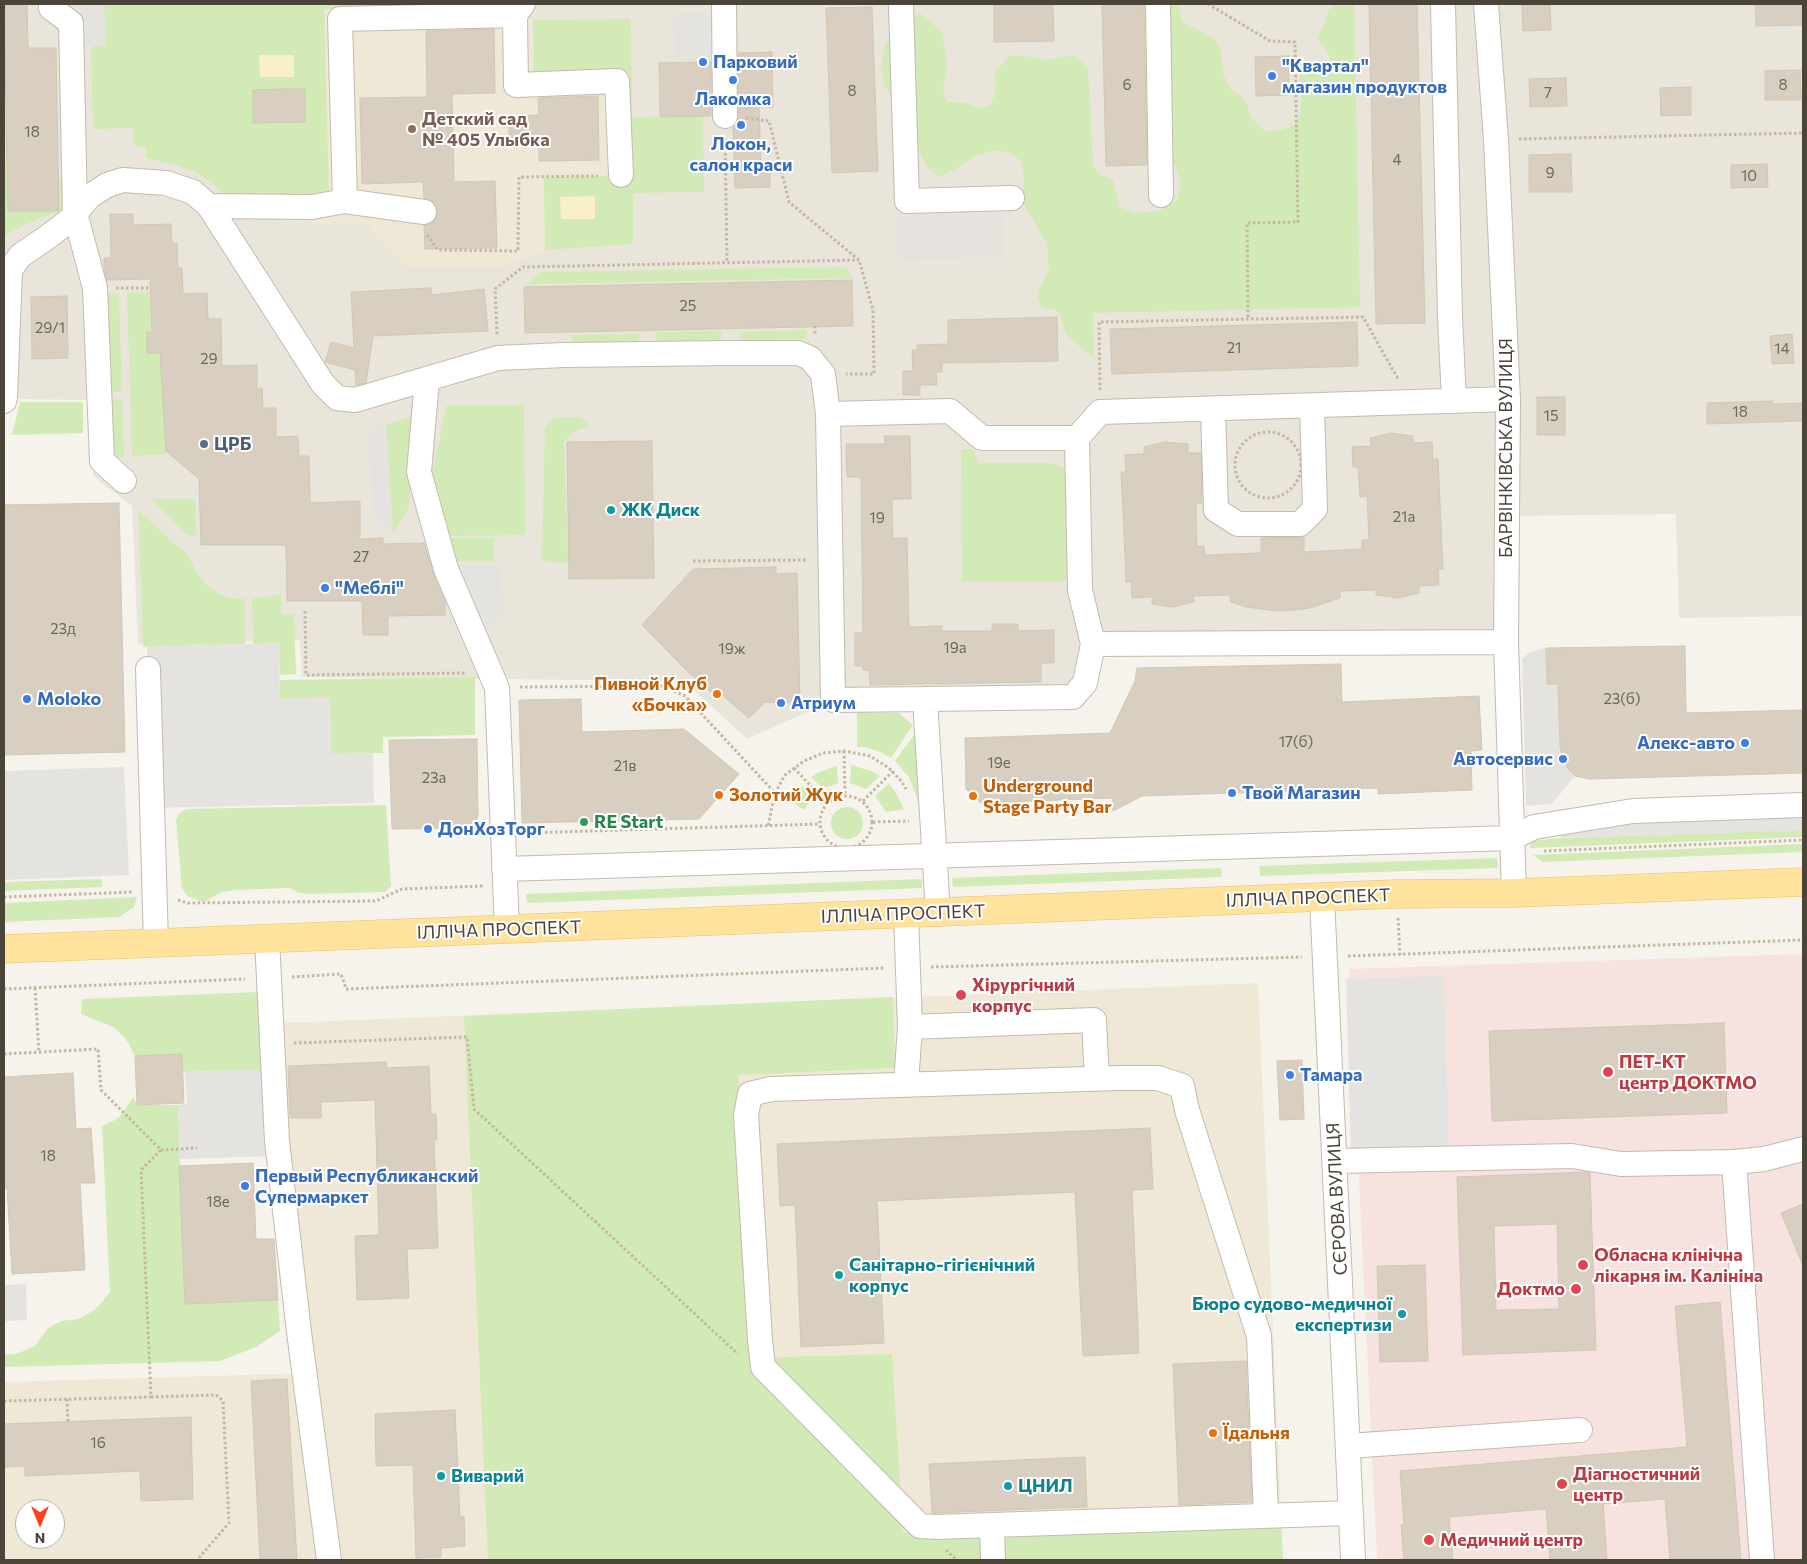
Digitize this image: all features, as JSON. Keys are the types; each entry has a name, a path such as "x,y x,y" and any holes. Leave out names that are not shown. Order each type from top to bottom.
{"main road":[{"name":"ІЛЛІЧА ПРОСПЕКТ","path":"4,949 1396,894 1514,893 1803,882"}],"street":[{"path":"51,4 51,8 71,23 75,215 95,288 102,461 124,481"},
{"path":"724,4 725,116"},
{"path":"901,4 907,201 1012,198"},
{"path":"1158,4 1161,195"},
{"path":"1444,4 1450,317 1454,401"},
{"name":"БАРВІНКІВСЬКА ВУЛИЦЯ","path":"1486,4 1496,140 1508,399 1506,642 1514,893"},
{"path":"345,202 340,19 519,9 516,85 617,82 621,175"},
{"path":"4,401 10,270 20,256 50,236 75,215 90,196 107,185 123,180 166,183 193,192 209,206 323,384 336,398 356,400 498,358 564,355 798,353 810,358 823,374 828,414 833,700 1073,697 1085,683 1092,644 1080,590 1077,438 1100,412 1508,399"},
{"path":"209,206 312,207 345,202 417,211"},
{"path":"427,380 419,472 446,569 494,680 507,929"},
{"path":"1213,409 1216,510 1238,524 1300,524 1315,509 1312,406"},
{"path":"828,414 950,411 982,438 1077,438"},
{"path":"1092,644 1506,642"},
{"path":"148,669 156,943"},
{"path":"925,699 938,913"},
{"path":"504,869 934,857 1512,845 1534,827 1633,811 1803,805"},
{"name":"СЄРОВА ВУЛИЦЯ","path":"1322,898 1353,1560"},
{"path":"906,914 910,1027 906,1084"},
{"path":"267,938 277,1141 299,1332 329,1560"},
{"path":"910,1027 1094,1020 1097,1079"},
{"path":"1266,1516 1259,1336 1187,1110 1182,1086 1158,1078 1097,1079 771,1089 750,1094 746,1115 763,1367 920,1526 937,1527 992,1525 1266,1516 1351,1513"},
{"path":"1335,1161 1572,1156 1621,1164 1734,1162 1764,1159 1803,1149"},
{"path":"1734,1162 1762,1560"},
{"path":"1348,1446 1580,1430"},
{"path":"992,1525 993,1560"}],"path":[{"path":"1208,4 1270,42 1295,42 1298,222 1247,223 1248,319"},
{"path":"728,262 725,116 769,122 788,202 859,260 873,310 874,374 823,374"},
{"path":"1496,140 1803,133"},
{"path":"417,211 438,250 518,251 519,177 621,175"},
{"path":"498,358 495,289 523,267 859,260"},
{"path":"95,288 151,288"},
{"path":"1100,412 1099,322 1363,317 1410,402"},
{"path":"1267,432 1279,434 1290,441 1298,451 1301,464 1298,476 1292,487 1281,495 1269,498 1256,496 1245,489 1238,478 1235,466 1237,453 1244,442 1254,435 1267,432"},
{"path":"693,561 830,560"},
{"path":"305,611 306,675 662,686 685,696 775,793"},
{"path":"768,826 775,793 786,775 804,761 823,753 844,751 870,756 893,771 902,782 909,796"},
{"path":"844,751 845,795"},
{"path":"794,768 827,803"},
{"path":"863,801 893,771"},
{"path":"845,795 863,801 870,810 873,822 866,840 858,846 849,848 839,847 830,843 823,835 820,824 821,814 827,803 832,799 845,795"},
{"path":"873,822 931,820"},
{"path":"503,834 820,824"},
{"path":"1512,845 1803,840"},
{"path":"4,897 154,891 188,904 376,901 402,889"},
{"path":"35,988 39,1052"},
{"path":"273,1044 468,1037 474,1109 744,1358"},
{"path":"4,1054 98,1049 101,1090 161,1150"},
{"path":"151,1397 141,1170 161,1150 198,1148"},
{"path":"4,1401 218,1396 222,1400 229,1523 196,1560"},
{"path":"67,1399 68,1422"},
{"path":"920,1526 957,1560"}],"shaded area":[{"path":"4,4 1803,4 1803,616 1679,618 1676,514 1498,516 1496,631 1110,638 1066,689 852,692 747,739 684,681 302,677 300,640 138,644 132,506 93,476 90,400 4,399"},
{"path":"79,4 104,4 106,46 81,47"},
{"name":"Детский сад № 405 Улыбка","path":"484,4 533,20 631,19 633,244 545,250 501,267 404,267 368,225 312,225 312,199 224,196 214,185 199,174 324,9"},
{"path":"674,13 718,13 718,61 675,62"},
{"path":"1003,212 1004,257 898,261 897,216"},
{"path":"386,425 393,534 373,516 369,431"},
{"path":"453,566 501,566 502,614 483,636"},
{"path":"279,643 280,699 330,697 331,754 373,753 374,803 151,808 147,647"},
{"path":"1546,648 1547,684 1558,684 1560,747 1568,769 1575,776 1552,804 1526,806 1522,659 1530,652"},
{"path":"124,767 129,875 4,880 4,771"},
{"path":"1803,798 1803,830 1561,838 1561,809"},
{"name":"Обласна клінічна лікарня ім. Калініна","path":"1803,954 1803,1560 1377,1560 1349,969"},
{"path":"1444,976 1449,1152 1351,1155 1346,979"},
{"path":"1258,983 1283,1560 4,1560 4,1382 314,1373 288,1162 284,1023"},
{"path":"273,1069 276,1156 180,1159 178,1105 187,1104 185,1072"},
{"path":"26,1284 27,1320 4,1321 4,1285"}],"green space":[{"path":"104,4 484,4 324,9 329,195 312,199 224,196 214,185 199,174 177,165 146,158 146,147 135,147 133,128 93,129 91,46 106,45"},
{"path":"1160,4 1178,4 1182,22 1214,38 1221,49 1223,74 1231,89 1246,101 1252,119 1265,131 1283,130 1292,126 1300,116 1302,95 1299,71 1303,65 1328,63 1330,57 1325,47 1317,38 1324,25 1328,11 1335,4 1354,4 1360,307 1093,313 1094,358 1065,332 1060,315 1055,310 1043,308 1038,300 1038,292 1049,270 1047,244 1023,202 1024,176 1021,161 1010,153 995,150 974,156 956,169 938,177 926,165 896,104 884,85 881,67 886,43 906,17 921,14 942,32 947,65 943,89 947,102 966,103 977,108 990,106 996,91 995,72 1009,56 1025,56 1046,60 1076,55 1088,70 1093,165 1099,174 1113,180 1119,207 1137,213 1159,211 1177,200 1181,182 1176,167 1164,150"},
{"path":"631,19 632,117 703,116 704,192 633,193 633,244 545,250 544,177 615,176 614,75 534,76 533,20"},
{"path":"4,50 8,211 59,211 59,180 66,180 68,208 26,224 6,234 4,237"},
{"path":"846,267 852,278 528,284 540,272"},
{"path":"150,292 151,345 163,361 166,454 132,456 127,293"},
{"path":"108,294 119,294 122,391 111,392"},
{"path":"807,330 805,339 744,340 740,337 740,332"},
{"path":"722,331 720,340 659,341 655,338 655,332"},
{"path":"639,334 639,340 636,342 575,344 571,335"},
{"path":"122,399 124,457 112,457 110,400"},
{"path":"20,402 83,402 83,433 12,435"},
{"path":"524,405 525,535 447,536 433,473 446,406"},
{"path":"412,416 408,509 393,534 386,425"},
{"path":"580,417 589,425 575,432 564,441 568,562 542,560 545,428 554,418"},
{"path":"961,449 973,449 978,463 1048,463 1062,467 1067,473 1071,571 1063,582 962,582"},
{"path":"151,499 195,499 196,535 188,535"},
{"path":"138,510 188,556 197,573 207,585 217,593 230,598 245,599 245,644 143,647"},
{"path":"448,538 494,538 494,561 453,561"},
{"path":"281,593 281,615 294,614 296,674 280,675 279,643 253,644 252,599"},
{"path":"475,677 475,735 383,737 383,753 331,754 330,698 280,699 280,680"},
{"path":"857,712 899,713 913,725 891,758 865,747 857,747"},
{"path":"916,732 922,812 909,777 895,761"},
{"path":"851,765 880,776 866,789 850,783"},
{"path":"837,766 838,783 823,789 811,777 819,772"},
{"path":"889,783 904,809 886,812 875,796"},
{"path":"802,785 813,796 804,810 789,800"},
{"path":"386,805 391,886 385,892 309,894 299,893 290,888 235,890 222,892 206,901 200,901 187,896 182,888 176,820 179,814 186,809"},
{"path":"847,807 853,808 858,812 862,817 862,829 858,834 853,838 847,839 841,838 836,834 832,829 831,823 832,817 836,812 841,808"},
{"path":"1803,830 1803,837 1530,848 1531,841 1561,838"},
{"path":"1803,844 1803,852 1543,862 1533,855"},
{"path":"1497,858 1498,868 1260,876 1259,866"},
{"path":"1221,868 1222,877 953,887 952,878"},
{"path":"102,879 102,887 4,891 4,882"},
{"path":"922,879 922,888 527,903 526,894"},
{"path":"137,897 134,907 119,917 4,922 4,903"},
{"path":"259,992 261,1070 185,1072 183,1070 182,1054 135,1056 126,1039 113,1027 81,1014 82,999"},
{"path":"893,997 895,1068 738,1075 750,1358 892,1354 903,1533 1281,1524 1283,1560 488,1560 464,1016"},
{"path":"133,1097 137,1105 178,1105 185,1304 278,1300 280,1331 256,1347 220,1361 4,1367 4,1355 16,1354 35,1346 48,1328 61,1321 78,1319 95,1310 110,1292 102,1126 115,1120 122,1114"}],"sand":[{"path":"259,55 294,55 294,77 260,77"},
{"path":"595,196 595,219 561,219 560,197"}],"building":[{"path":"4,4 27,4 28,48 56,48 59,211 8,211"},
{"path":"994,4 1053,4 1054,41 994,42"},
{"path":"1102,4 1144,4 1147,165 1106,166"},
{"path":"1369,4 1417,4 1425,323 1376,324"},
{"path":"1522,4 1550,4 1551,30 1523,31"},
{"path":"1755,4 1802,4 1802,25 1756,26"},
{"path":"872,7 878,171 832,173 826,8"},
{"path":"494,29 495,93 452,94 454,182 495,181 497,248 425,249 424,225 434,221 438,213 433,202 424,198 423,182 362,184 360,98 427,97 426,31"},
{"path":"772,52 773,107 759,107 761,165 770,165 770,187 735,188 733,127 739,116 738,53"},
{"name":"\"Квартал\" магазин продуктов","path":"1289,56 1289,95 1256,96 1255,57"},
{"path":"711,62 711,116 660,117 659,63"},
{"path":"1800,70 1801,100 1765,100 1765,71"},
{"path":"1566,78 1567,106 1530,107 1529,79"},
{"path":"1691,87 1691,115 1661,116 1660,88"},
{"path":"305,89 305,122 253,123 253,90"},
{"path":"598,96 599,160 539,161 539,142 509,143 509,116 539,115 538,98"},
{"path":"1571,154 1572,192 1529,192 1529,155"},
{"path":"1767,164 1768,187 1731,188 1731,165"},
{"path":"110,214 133,214 133,225 171,224 172,243 177,243 178,268 182,268 183,294 207,293 208,319 221,319 222,366 257,365 257,389 262,388 263,408 276,408 276,437 298,436 299,456 309,456 310,503 360,501 360,539 383,538 383,544 424,543 435,579 445,601 445,615 388,616 388,635 363,635 362,601 287,601 286,545 201,545 199,479 166,451 160,353 147,353 147,332 152,332 150,279 107,280 104,258 111,258"},
{"path":"852,280 853,326 525,333 524,287"},
{"path":"431,288 431,295 484,289 488,331 373,336 366,383 356,385 355,370 325,362 331,342 354,348 351,292"},
{"path":"67,296 68,358 32,359 31,297"},
{"path":"1057,317 1058,361 942,363 942,372 936,372 937,385 920,385 920,395 903,395 903,371 913,371 912,350 917,350 917,345 948,344 948,320"},
{"path":"1357,322 1358,366 1112,374 1110,329"},
{"path":"1792,334 1794,363 1772,364 1770,336"},
{"path":"1537,397 1565,397 1565,435 1537,435"},
{"path":"1773,401 1773,404 1803,403 1803,421 1707,424 1707,403"},
{"path":"1391,433 1413,436 1413,443 1432,442 1433,459 1438,459 1443,569 1438,569 1439,585 1419,586 1419,593 1399,598 1376,595 1376,590 1340,591 1340,598 1310,608 1278,611 1246,607 1231,602 1230,595 1193,596 1194,602 1173,607 1152,604 1152,597 1132,598 1131,582 1126,582 1121,472 1126,472 1125,455 1144,454 1144,447 1165,442 1188,444 1188,453 1201,453 1202,503 1196,503 1197,547 1204,546 1205,555 1261,553 1261,538 1304,537 1304,552 1362,549 1362,540 1369,540 1367,496 1360,497 1358,467 1353,467 1352,447 1371,446 1370,438"},
{"path":"884,436 910,436 911,499 892,499 893,538 907,538 909,627 942,626 942,631 992,631 992,624 1018,624 1018,631 1054,630 1054,663 1041,663 1041,682 870,685 869,670 863,670 863,666 855,666 855,633 863,633 861,477 847,477 846,444 885,444"},
{"name":"ЖК Диск","path":"652,441 654,578 569,579 567,442"},
{"path":"119,503 125,752 4,755 4,505"},
{"path":"776,567 776,574 797,573 800,703 765,702 749,718 720,693 714,695 688,672 642,625 693,569"},
{"path":"1685,646 1686,713 1803,710 1803,773 1589,779 1575,776 1568,769 1560,747 1558,684 1547,684 1546,648"},
{"path":"1341,664 1342,702 1479,696 1482,750 1471,751 1472,790 1378,794 1378,788 1142,796 1113,811 1112,798 981,803 966,789 965,738 1110,733 1135,681 1137,668"},
{"path":"581,699 582,732 684,729 739,774 699,819 522,823 519,700"},
{"path":"477,739 478,816 474,824 466,828 392,829 389,740"},
{"name":"ПЕТ-КТ центр ДОКТМО","path":"1724,1023 1727,1113 1492,1121 1489,1031"},
{"path":"182,1054 184,1103 137,1105 135,1056"},
{"path":"1302,1060 1304,1119 1280,1120 1277,1061"},
{"path":"386,1062 387,1068 429,1066 431,1114 436,1114 437,1140 434,1140 438,1248 407,1249 409,1298 357,1300 355,1236 379,1235 375,1100 321,1102 321,1118 290,1118 288,1066"},
{"path":"73,1073 76,1129 91,1128 95,1183 80,1183 85,1270 12,1274 7,1188 4,1188 4,1077"},
{"name":"Санітарно-гігієнічний корпус","path":"1150,1128 1153,1189 1132,1190 1139,1353 1083,1356 1075,1192 877,1201 884,1343 801,1347 795,1205 780,1206 777,1144"},
{"path":"253,1163 256,1239 274,1239 278,1300 185,1304 179,1166"},
{"path":"1590,1173 1596,1350 1463,1355 1457,1177","holes":["1557,1224 1559,1309 1496,1310 1494,1226"]},
{"path":"1803,1204 1803,1266 1781,1213"},
{"name":"Бюро судово-медичної експертизи","path":"1425,1265 1428,1361 1380,1362 1377,1266"},
{"path":"1720,1302 1741,1560 1670,1560 1665,1499 1603,1504 1607,1560 1550,1560 1546,1509 1449,1517 1453,1560 1404,1560 1401,1525 1404,1524 1400,1471 1687,1447 1675,1306"},
{"name":"Їдальня","path":"1246,1361 1252,1502 1179,1505 1173,1364"},
{"path":"287,1379 297,1560 260,1560 251,1381"},
{"name":"Виварий","path":"455,1410 460,1517 464,1516 465,1546 441,1548 441,1557 416,1558 413,1465 376,1466 375,1414"},
{"path":"191,1417 193,1499 141,1501 140,1471 25,1476 25,1466 4,1467 4,1424"},
{"name":"ЦНИЛ","path":"1085,1457 1087,1507 932,1513 929,1464"}],"place":[{"name":"Парковий","path":"703,62"},
{"name":"\"Квартал\" магазин продуктов","path":"1272,76"},
{"name":"Лакомка","path":"733,80"},
{"name":"Локон, салон краси","path":"741,125"},
{"name":"Детский сад № 405 Улыбка","path":"412,129"},
{"name":"ЦРБ","path":"204,444"},
{"name":"ЖК Диск","path":"611,510"},
{"name":"\"Меблі\"","path":"325,588"},
{"name":"Пивной Клуб «Бочка»","path":"717,694"},
{"name":"Moloko","path":"27,699"},
{"name":"Атриум","path":"781,703"},
{"name":"Алекс-авто","path":"1745,743"},
{"name":"Автосервис","path":"1563,759"},
{"name":"Твой Магазин","path":"1232,793"},
{"name":"Золотий Жук","path":"719,795"},
{"name":"Underground Stage Party Bar","path":"973,796"},
{"name":"RE Start","path":"584,822"},
{"name":"ДонХозТорг","path":"428,829"},
{"name":"Хірургічний корпус","path":"961,995"},
{"name":"ПЕТ-КТ центр ДОКТМО","path":"1608,1072"},
{"name":"Тамара","path":"1290,1075"},
{"name":"Первый Республиканский Супермаркет","path":"245,1186"},
{"name":"Обласна клінічна лікарня ім. Калініна","path":"1583,1265"},
{"name":"Санітарно-гігієнічний корпус","path":"839,1275"},
{"name":"Доктмо","path":"1576,1289"},
{"name":"Бюро судово-медичної експертизи","path":"1402,1314"},
{"name":"Їдальня","path":"1213,1433"},
{"name":"Виварий","path":"441,1476"},
{"name":"Діагностичний центр","path":"1562,1484"},
{"name":"ЦНИЛ","path":"1008,1486"},
{"name":"Медичний центр","path":"1429,1540"}]}
